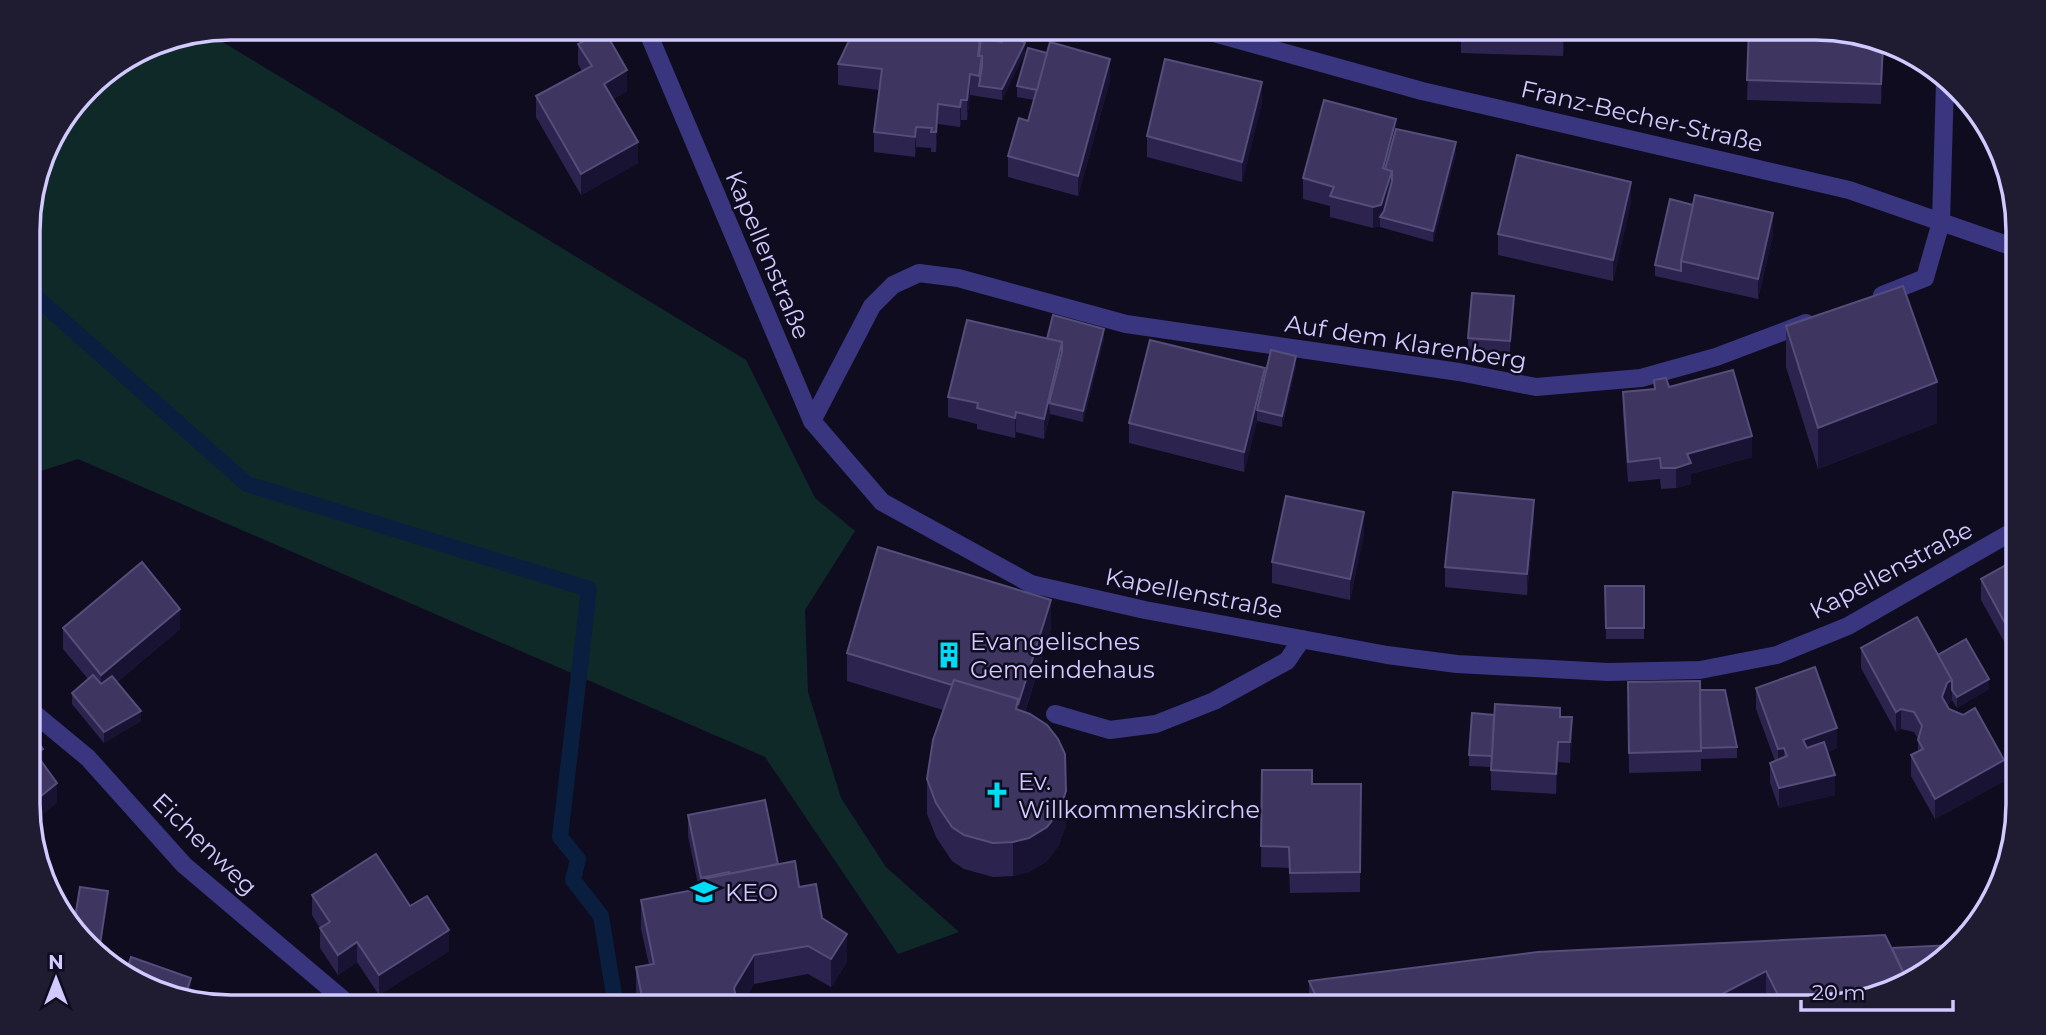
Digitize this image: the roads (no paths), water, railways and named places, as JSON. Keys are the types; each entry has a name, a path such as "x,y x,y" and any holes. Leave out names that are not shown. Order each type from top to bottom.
{"street":[{"name":"Kapellenstraße","path":"651,40 812,421 882,502 1031,584 1144,610 1457,664 1608,672 1700,670 1777,655 1848,626 2006,535"},
{"name":"Franz-Becher-Straße","path":"1239,40 1422,91 1849,190 1941,222"},
{"path":"1860,303 1925,278 1941,222 1945,92"},
{"path":"1941,222 2006,245"},
{"name":"Auf dem Klarenberg","path":"812,421 872,306 893,285 919,273 958,278 1126,324 1459,372 1536,387 1642,378 1716,357 1821,318"},
{"path":"1055,714 1110,730 1156,724 1214,701 1287,661 1302,639"},
{"name":"Eichenweg","path":"40,718 88,758 184,865 338,995"}],"waterway":[{"path":"41,301 247,484 589,589 560,837 578,859 573,880 601,916 614,995"}],"place":[{"name":"Evangelisches Gemeindehaus","path":"949,655"},
{"name":"Ev. Willkommenskirche","path":"997,795"},
{"name":"KEO","path":"704,892"}]}
